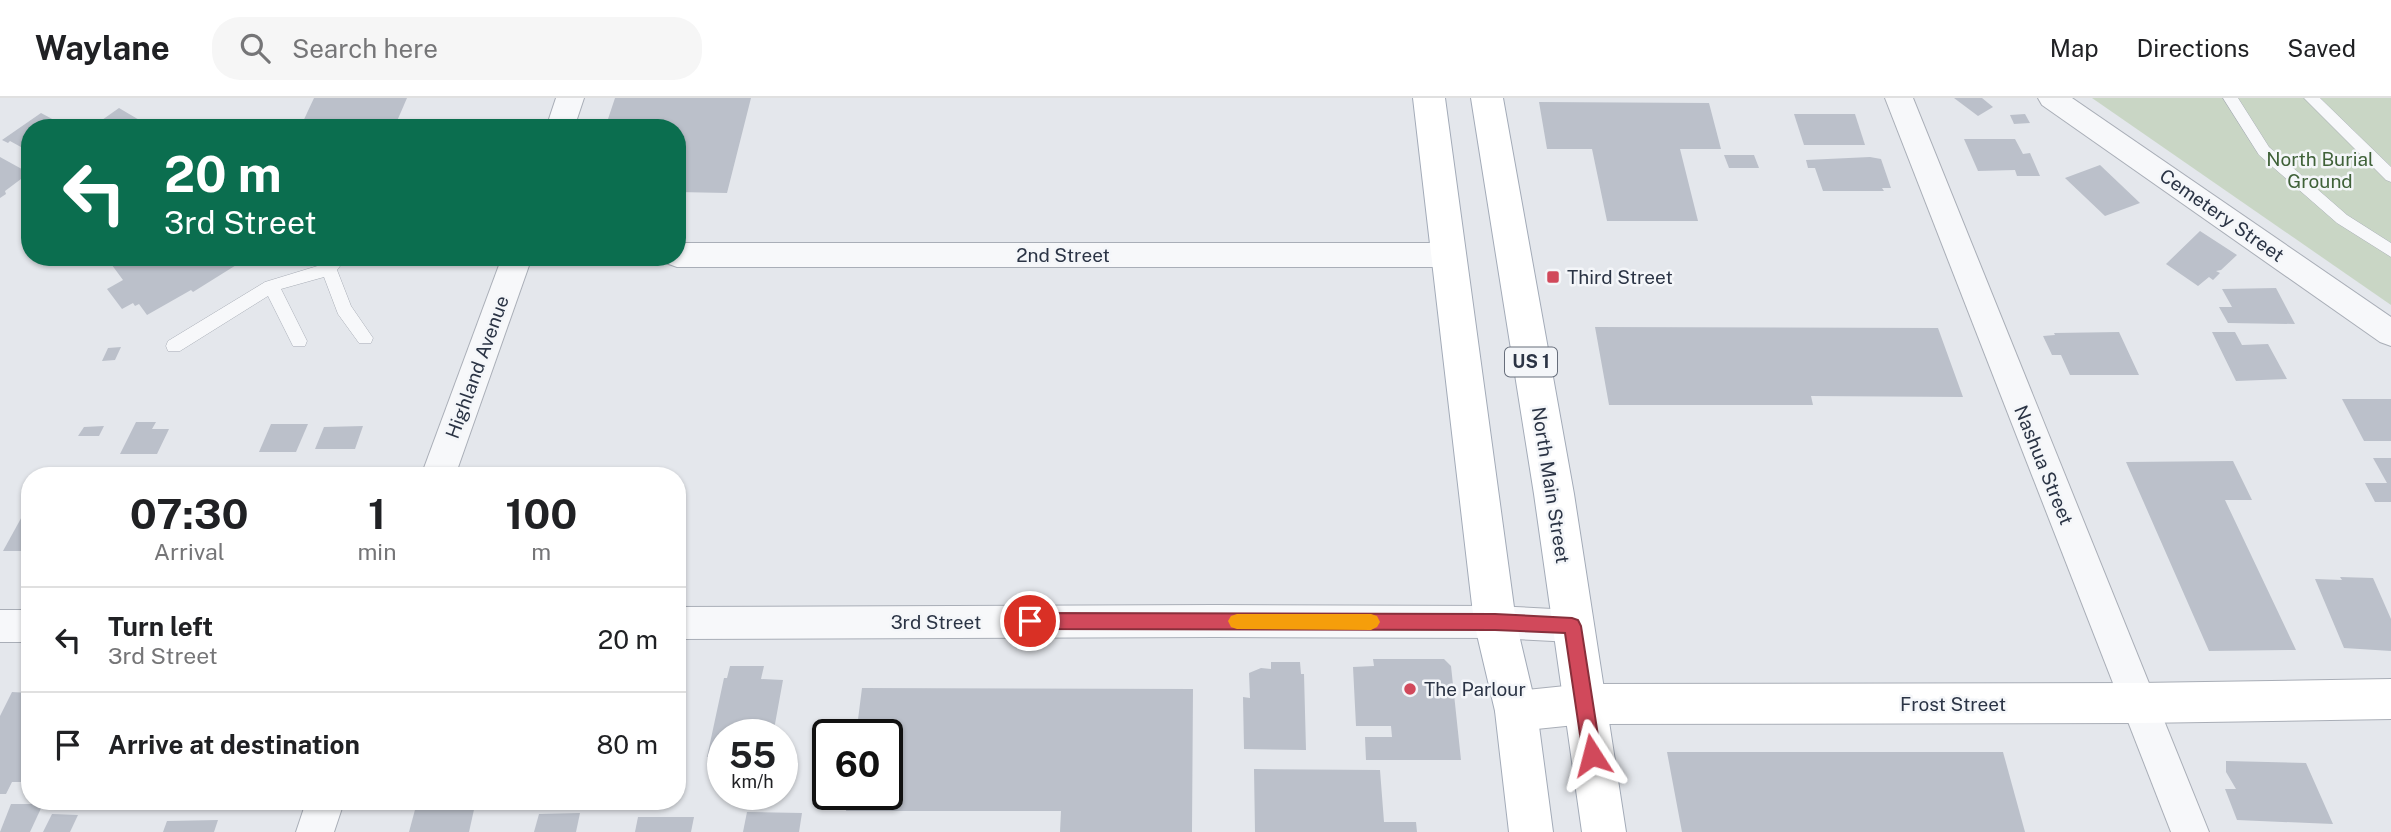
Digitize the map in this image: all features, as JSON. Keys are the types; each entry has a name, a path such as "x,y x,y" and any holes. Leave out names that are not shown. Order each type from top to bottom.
{"main road":[{"path":"1429,98 1495,622 1516,711 1531,832"},
{"name":"North Main Street","path":"1487,98 1551,481 1604,832"},
{"name":"Frost Street","path":"1516,711 1584,704 2139,703 2391,699"}],"street":[{"path":"563,119 570,98"},
{"name":"Nashua Street","path":"1899,98 2190,832"},
{"name":"Cemetery Street","path":"2052,98 2391,333"},
{"name":"2nd Street","path":"686,255 1450,255"},
{"name":"Highland Avenue","path":"441,467 514,266"},
{"name":"3rd Street","path":"686,624 1495,622 1572,626"},
{"path":"0,626 21,626"},
{"path":"315,832 322,810"}],"lane":[{"path":"2230,98 2264,150 2342,219 2391,251"},
{"path":"2311,98 2391,176"},
{"path":"174,346 271,286 326,266"},
{"path":"335,266 344,309 365,338"},
{"path":"271,286 299,341"}],"green space":[{"name":"North Burial Ground","path":"2092,98 2391,98 2391,305"}],"building":[{"path":"314,98 407,98 398,119 304,119"},
{"path":"615,98 751,98 727,193 686,192 686,119 608,119"},
{"path":"1954,98 1982,98 1993,107 1978,116"},
{"path":"1539,102 1709,103 1721,149 1680,149 1698,221 1607,221 1592,149 1547,149"},
{"path":"119,108 138,119 103,119"},
{"path":"41,113 52,119 32,119"},
{"path":"1794,114 1855,114 1865,145 1804,145"},
{"path":"2025,114 2030,123 2014,124 2010,115"},
{"path":"21,127 21,147 2,140"},
{"path":"1964,139 2015,139 2023,154 2030,153 2040,176 2017,176 2015,170 1978,171"},
{"path":"1724,155 1754,155 1759,168 1729,168"},
{"path":"0,157 21,169 21,179 0,198"},
{"path":"1870,157 1881,159 1891,188 1882,188 1884,191 1823,191 1815,168 1808,168 1806,160"},
{"path":"2100,165 2140,203 2105,216 2065,178"},
{"path":"2200,231 2237,255 2221,270 2216,271 2220,273 2213,280 2209,277 2198,286 2166,264"},
{"path":"113,266 235,266 193,292 191,290 147,315 139,304 135,306 133,303 122,309 107,289 123,280"},
{"path":"2276,288 2295,324 2228,323 2219,307 2232,307 2222,289"},
{"path":"1595,327 1938,328 1963,397 1811,396 1813,405 1609,405"},
{"path":"2119,332 2139,375 2070,375 2061,355 2052,355 2043,336 2055,335 2054,333"},
{"path":"2212,332 2235,332 2242,345 2268,344 2287,379 2236,381"},
{"path":"121,347 115,360 102,361 108,348"},
{"path":"2342,399 2391,399 2391,441 2364,441"},
{"path":"136,422 156,422 152,429 169,429 157,454 120,454"},
{"path":"271,424 308,424 296,452 259,452"},
{"path":"104,426 99,436 78,436 84,427"},
{"path":"363,426 355,449 315,449 324,427"},
{"path":"2373,458 2391,458 2391,502 2375,502 2365,483 2387,483"},
{"path":"2233,461 2252,500 2225,500 2296,650 2209,651 2126,462"},
{"path":"21,518 21,551 3,551"},
{"path":"2340,577 2373,578 2391,619 2391,651 2344,648 2315,579 2342,580"},
{"path":"1373,659 1444,659 1451,666 1461,760 1366,760 1365,737 1392,737 1391,726 1356,726 1353,667 1374,666"},
{"path":"1271,662 1300,662 1301,674 1304,674 1306,750 1244,749 1243,697 1250,698 1249,673 1261,668 1271,669"},
{"path":"730,666 764,666 761,679 783,680 776,719 715,719 724,678 727,678"},
{"path":"862,688 1193,689 1192,832 1060,832 1061,811 846,811 903,810 903,719 858,719"},
{"path":"12,692 21,692 21,782 12,782 6,794 0,794 0,716"},
{"path":"1667,752 2003,752 2025,832 1682,832"},
{"path":"2226,761 2306,763 2333,824 2237,820 2225,789 2236,789 2226,772"},
{"path":"1254,769 1380,770 1384,822 1416,822 1417,832 1255,832"},
{"path":"11,804 21,804 21,810 40,810 30,832 0,832"},
{"path":"415,810 474,810 469,832 409,832"},
{"path":"747,812 802,813 799,832 743,832"},
{"path":"580,813 576,832 534,832 539,814"},
{"path":"52,814 78,815 70,832 43,832"},
{"path":"638,817 694,817 691,832 635,832"},
{"path":"218,820 214,832 163,832 167,821"}],"slow traffic":[{"path":"1237,621 1371,622"}],"place":[{"name":"Third Street","path":"1553,277"},
{"name":"The Parlour","path":"1410,689"}],"route":[{"path":"1030,621 1495,622 1572,626 1592,755"}]}
